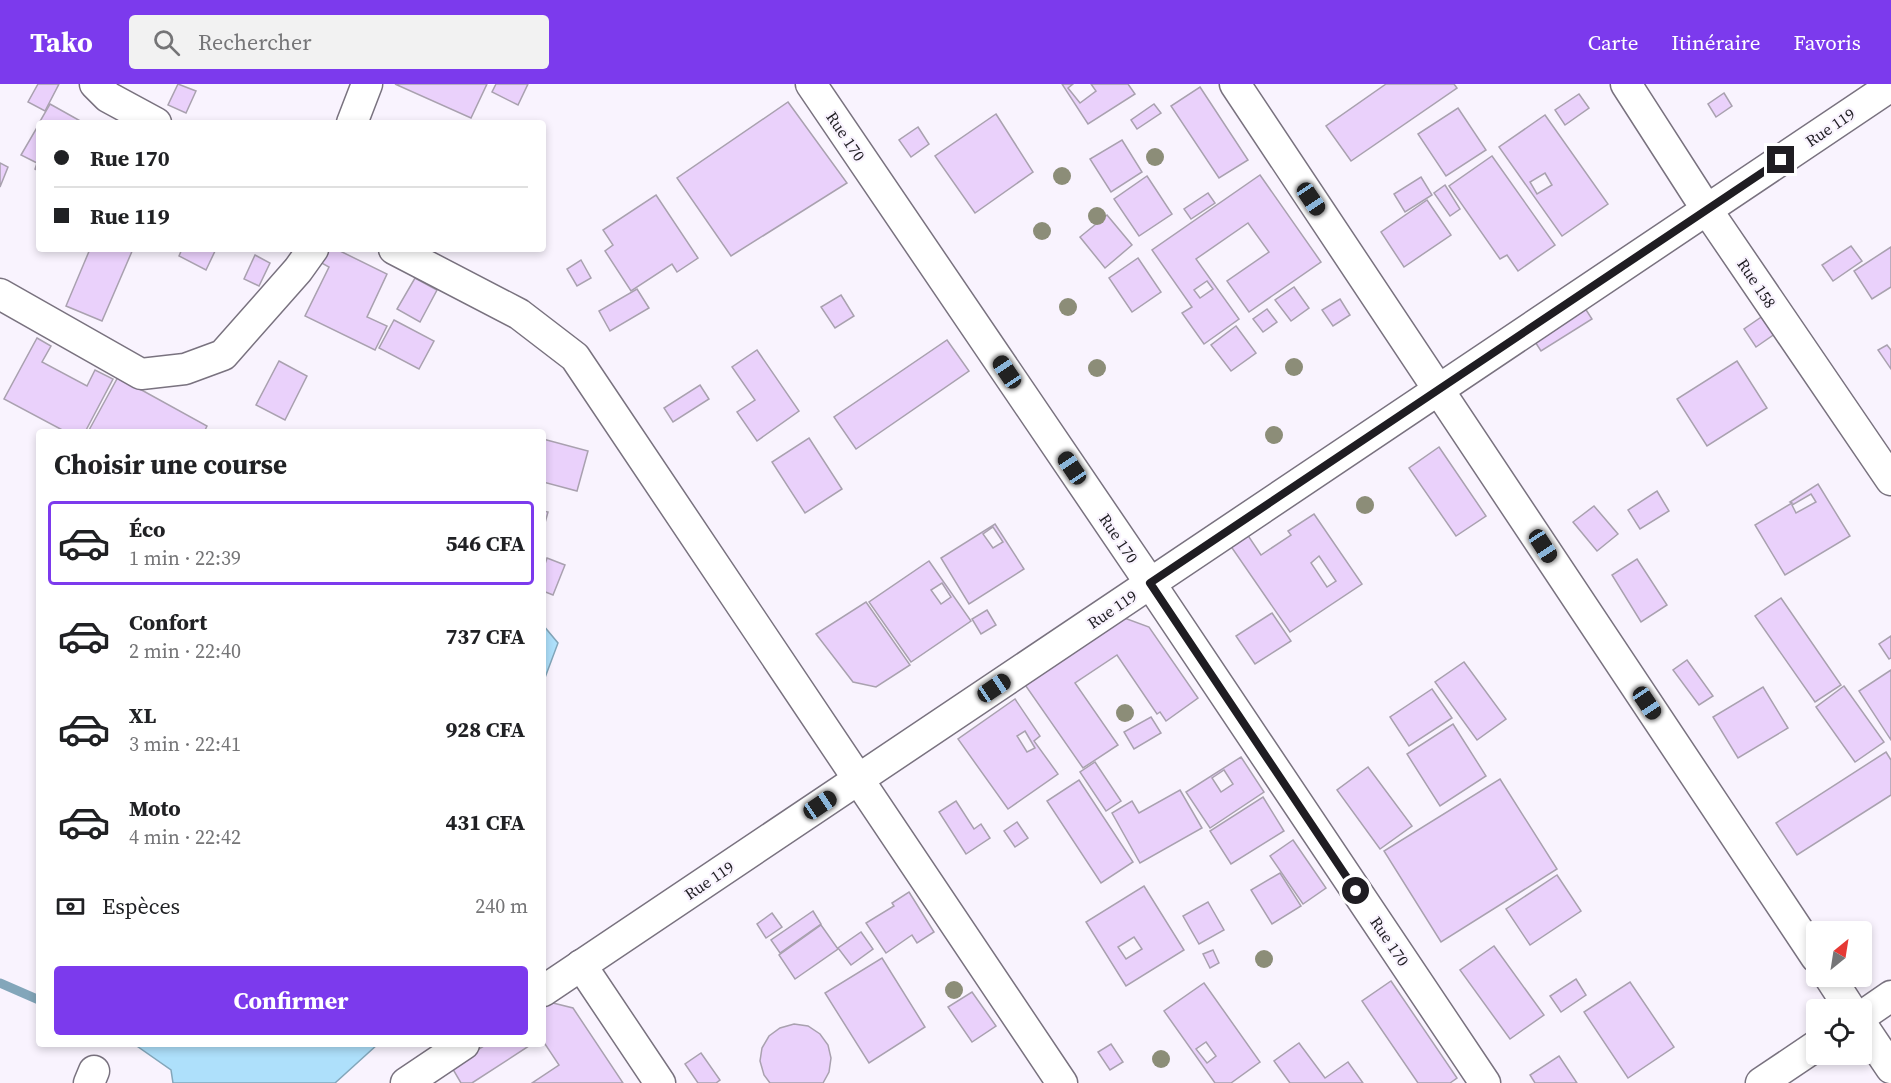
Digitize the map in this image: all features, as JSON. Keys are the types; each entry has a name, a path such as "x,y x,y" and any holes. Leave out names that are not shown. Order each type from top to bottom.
{"street":[{"path":"95,84 108,97 150,120"},
{"path":"352,120 367,84"},
{"name":"Rue 170","path":"811,84 1150,583 1485,1083"},
{"path":"1235,84 1806,942"},
{"name":"Rue 158","path":"1626,84 1707,210 1891,480"},
{"name":"Rue 119","path":"546,989 1891,86"},
{"path":"0,294 141,374 185,369 223,355 298,270 311,252"},
{"path":"400,252 519,314 575,357 1062,1083"},
{"path":"581,965 660,1083"},
{"path":"1872,1009 1891,996"},
{"path":"1872,1040 1891,1068"},
{"path":"406,1083 460,1047"},
{"path":"1761,1083 1806,1053"}],"water":[{"path":"546,629 558,643 546,675"},
{"path":"138,1047 375,1047 335,1083 173,1083 171,1070"}],"building":[{"path":"38,84 59,84 45,111 28,102"},
{"path":"178,84 196,91 186,113 168,105"},
{"path":"395,84 487,84 471,118"},
{"path":"496,84 528,84 518,105 492,92"},
{"path":"1062,84 1073,84 1068,88 1080,103 1096,91 1091,84 1128,84 1135,94 1088,124"},
{"path":"1386,84 1454,84 1457,88 1351,161 1326,126"},
{"path":"1200,87 1248,160 1219,178 1171,106"},
{"path":"1724,93 1732,106 1716,117 1708,104"},
{"path":"1579,94 1589,108 1565,125 1555,110"},
{"path":"788,102 847,183 731,256 677,178"},
{"path":"50,104 79,120 41,120"},
{"path":"1154,104 1161,113 1137,129 1131,120"},
{"path":"1458,108 1486,150 1446,176 1418,134"},
{"path":"996,114 1033,172 975,213 935,156"},
{"path":"1545,115 1608,204 1562,236 1499,147","holes":["1545,173 1552,185 1537,194 1530,182"]},
{"path":"918,127 929,144 911,157 899,140"},
{"path":"36,129 36,162 21,155"},
{"path":"1122,140 1142,172 1111,192 1090,159"},
{"path":"1492,156 1555,245 1518,271 1507,255 1500,259 1449,186"},
{"path":"0,163 8,167 0,187"},
{"path":"1260,175 1321,262 1249,312 1227,281 1269,252 1248,223 1196,259 1239,319 1204,344 1182,313 1192,307 1152,250","holes":["1207,281 1213,289 1200,298 1194,290"]},
{"path":"1147,176 1172,214 1139,236 1114,199"},
{"path":"1421,177 1432,195 1405,212 1394,194"},
{"path":"1445,185 1460,209 1450,216 1434,193"},
{"path":"1208,193 1215,203 1191,219 1184,209"},
{"path":"656,195 698,258 677,272 672,264 631,291 605,251 613,245 603,230"},
{"path":"1427,200 1451,235 1404,267 1381,232"},
{"path":"1107,215 1132,245 1105,268 1080,237"},
{"path":"1851,246 1862,261 1833,281 1822,265"},
{"path":"1891,247 1891,287 1872,299 1854,271"},
{"path":"89,252 132,252 102,321 66,306"},
{"path":"181,252 215,252 206,270 179,256"},
{"path":"322,252 342,252 387,274 367,317 387,326 375,350 305,316 329,267 318,261"},
{"path":"255,255 270,263 259,286 244,279"},
{"path":"1138,258 1161,292 1132,312 1109,278"},
{"path":"581,260 591,278 577,286 567,269"},
{"path":"415,278 437,290 420,322 397,309"},
{"path":"1294,287 1309,308 1291,321 1275,300"},
{"path":"637,289 649,308 610,331 599,311"},
{"path":"841,295 854,316 835,328 821,307"},
{"path":"1340,299 1350,315 1333,326 1322,310"},
{"path":"1581,302 1592,319 1541,351 1530,334"},
{"path":"1267,309 1277,322 1263,332 1253,319"},
{"path":"1770,311 1782,329 1756,347 1744,329"},
{"path":"394,320 434,341 419,369 379,348"},
{"path":"1236,326 1256,353 1231,371 1211,345"},
{"path":"37,338 51,346 42,362 87,386 95,370 113,379 87,429 60,429 4,399"},
{"path":"947,340 969,371 856,449 834,417"},
{"path":"1887,345 1891,350 1891,369 1878,350"},
{"path":"757,350 799,411 757,441 737,412 755,400 732,367"},
{"path":"279,361 307,376 285,420 256,405"},
{"path":"1737,361 1767,408 1707,446 1677,399"},
{"path":"118,377 207,426 206,429 90,429"},
{"path":"700,385 709,399 673,422 664,408"},
{"path":"809,438 842,489 805,513 772,462"},
{"path":"546,440 588,451 577,491 546,483"},
{"path":"1439,447 1486,516 1456,536 1409,468"},
{"path":"1818,484 1850,536 1785,575 1755,525 1792,503 1790,502","holes":["1811,494 1816,502 1796,513 1792,505"]},
{"path":"1657,491 1669,511 1640,529 1628,510"},
{"path":"1594,506 1618,534 1597,551 1573,522"},
{"path":"1314,514 1362,584 1290,632 1230,545 1247,534 1261,555 1291,535 1288,531","holes":["1319,556 1336,581 1327,587 1311,563"]},
{"path":"995,524 1024,569 969,604 941,558","holes":["993,527 1003,542 993,548 983,534"]},
{"path":"547,558 565,565 553,595 546,592"},
{"path":"1637,559 1667,605 1641,622 1612,575"},
{"path":"929,561 971,621 911,662 869,602","holes":["942,583 951,597 941,604 931,590"]},
{"path":"1781,598 1841,685 1815,702 1755,616"},
{"path":"866,602 910,665 876,687 853,682 816,634"},
{"path":"987,610 996,625 981,634 972,619"},
{"path":"1272,613 1291,641 1255,664 1236,636"},
{"path":"1119,616 1149,627 1198,698 1166,721 1160,712 1157,714 1117,655 1075,683 1118,745 1083,768 1021,679"},
{"path":"1891,636 1891,658 1889,659 1879,644"},
{"path":"1687,660 1713,696 1699,705 1673,670"},
{"path":"1464,662 1506,719 1477,740 1435,682"},
{"path":"1891,670 1891,740 1859,691"},
{"path":"1844,686 1884,742 1855,762 1816,707"},
{"path":"1763,687 1788,728 1738,758 1713,717"},
{"path":"1432,689 1452,718 1409,746 1390,717"},
{"path":"1015,699 1040,736 1034,741 1058,774 1008,809 958,739","holes":["1025,731 1035,748 1027,752 1017,736"]},
{"path":"1151,717 1161,733 1134,749 1124,732"},
{"path":"1453,724 1486,776 1440,806 1407,754"},
{"path":"1886,752 1891,760 1891,795 1797,855 1776,823"},
{"path":"1241,757 1264,792 1210,828 1186,792","holes":["1224,770 1233,784 1221,792 1212,778"]},
{"path":"1095,762 1121,801 1106,811 1080,772"},
{"path":"1368,767 1412,826 1380,849 1337,790"},
{"path":"1500,779 1557,869 1441,942 1384,851"},
{"path":"1079,780 1133,862 1101,883 1047,801"},
{"path":"1180,790 1202,828 1140,863 1112,813 1132,801 1139,813"},
{"path":"1263,797 1284,831 1231,864 1210,831"},
{"path":"956,801 974,829 981,824 990,838 966,854 939,812"},
{"path":"1017,822 1028,838 1015,847 1004,831"},
{"path":"1293,840 1326,888 1303,904 1270,856"},
{"path":"1280,873 1301,906 1272,924 1251,890"},
{"path":"1557,875 1581,911 1530,945 1506,909"},
{"path":"1144,886 1184,950 1126,986 1086,922","holes":["1134,937 1142,949 1126,959 1118,947"]},
{"path":"909,892 934,932 917,943 912,935 886,953 866,923 894,906 892,903"},
{"path":"1208,902 1224,930 1199,944 1183,916"},
{"path":"813,911 821,924 780,953 771,940"},
{"path":"772,913 782,927 766,938 757,924"},
{"path":"821,925 838,949 795,979 779,955"},
{"path":"861,932 873,949 851,965 838,948"},
{"path":"1494,946 1544,1015 1510,1039 1460,970"},
{"path":"1213,950 1219,963 1210,968 1203,954"},
{"path":"882,958 925,1027 869,1063 825,993"},
{"path":"1576,979 1586,995 1561,1012 1550,996"},
{"path":"1391,981 1457,1078 1450,1083 1418,1083 1362,1001"},
{"path":"1630,982 1674,1047 1628,1078 1584,1012"},
{"path":"1204,983 1260,1062 1231,1083 1215,1083 1164,1011","holes":["1206,1042 1216,1056 1207,1063 1196,1049"]},
{"path":"972,992 996,1026 972,1042 948,1007"},
{"path":"549,1002 573,1008 623,1083 532,1083 559,1065 546,1046 546,1004"},
{"path":"794,1024 808,1026 820,1034 828,1045 831,1058 829,1072 823,1083 770,1083 764,1075 760,1061 762,1048 769,1036 780,1028"},
{"path":"1299,1043 1325,1078 1348,1062 1363,1083 1290,1083 1274,1061"},
{"path":"1111,1044 1123,1062 1110,1070 1098,1052"},
{"path":"482,1047 527,1047 472,1083 461,1083 451,1066"},
{"path":"701,1053 720,1080 716,1083 698,1083 685,1064"},
{"path":"1559,1056 1577,1083 1535,1083 1530,1075"}],"waterway":[{"path":"0,983 36,999"}],"route":[{"path":"1356,891 1150,583 1781,160"}]}
